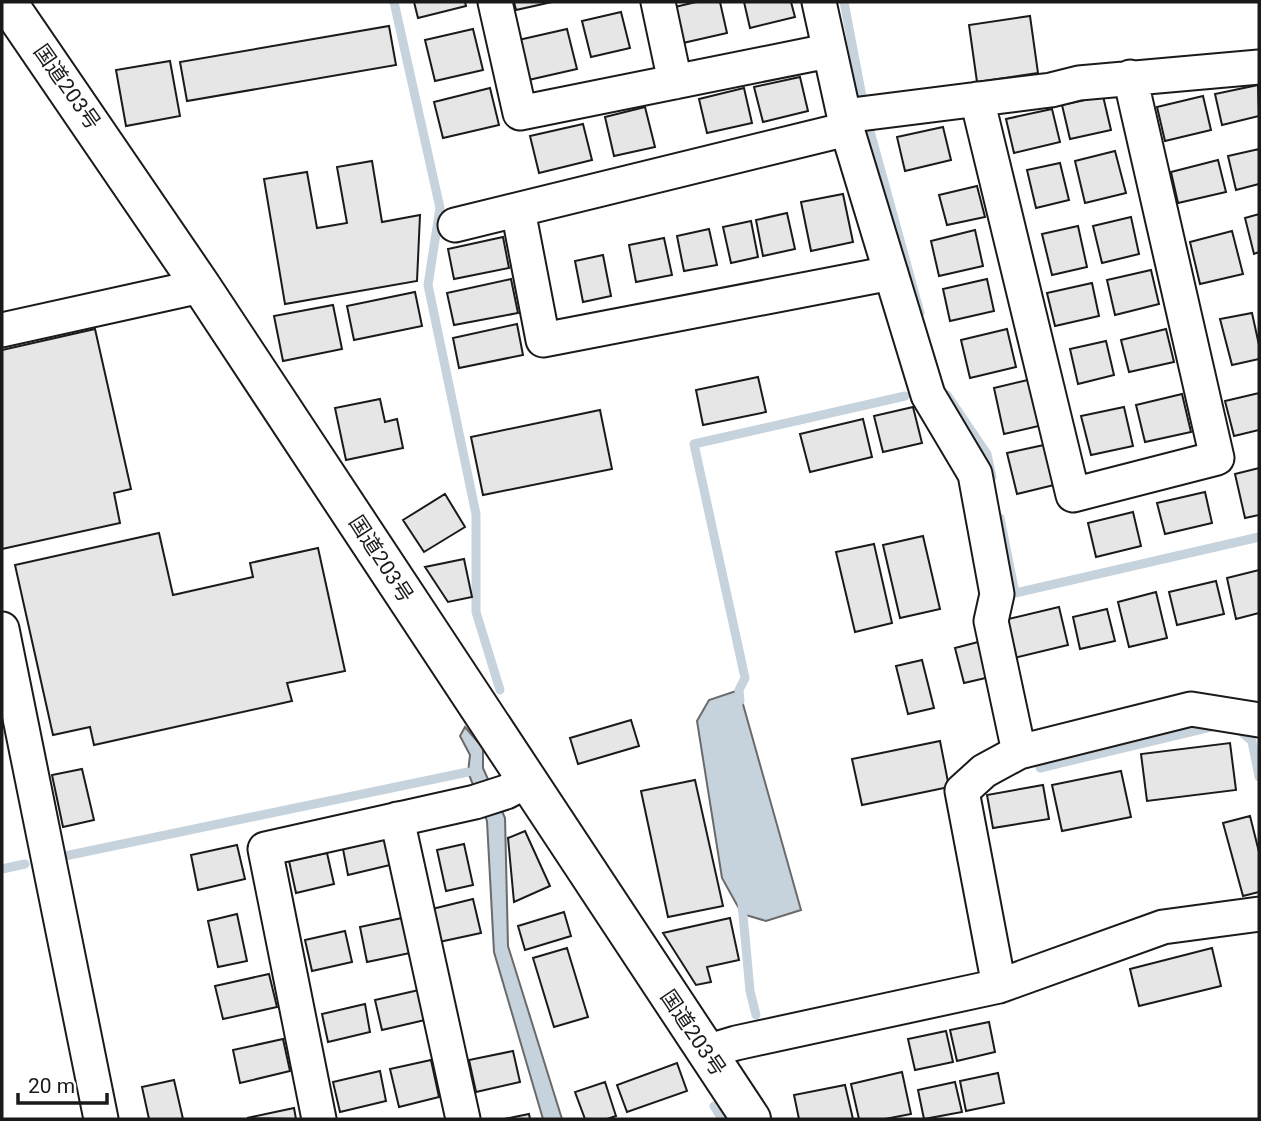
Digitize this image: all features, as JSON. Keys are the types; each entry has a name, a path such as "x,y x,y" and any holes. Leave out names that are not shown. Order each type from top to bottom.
{"highway":[{"name":"国道203号","path":"7,2 201,286 517,787 751,1119"}],"street":[{"path":"495,2 520,113 828,51"},
{"path":"658,2 675,82"},
{"path":"819,2 845,122 928,395 975,474 997,594 991,621 1019,752"},
{"path":"455,225 879,112 1051,90 1079,83 1259,67"},
{"path":"977,99 1073,495 1217,458 1130,77"},
{"path":"518,210 543,340 891,273"},
{"path":"2,330 201,286"},
{"path":"2,629 101,1119"},
{"path":"999,986 962,791 984,771 1019,752 1191,709 1259,720"},
{"path":"319,1119 265,849 475,802 517,787"},
{"path":"397,819 463,1119"},
{"path":"706,1052 736,1043 999,986 1163,927 1259,914"}],"shaded area":[{"path":"739,690 801,910 766,921 742,914 722,878 697,721 709,700"},
{"path":"465,727 483,748 483,768 505,818 508,946 562,1119 543,1119 494,952 487,821 468,772 470,755 460,736"}],"building":[{"path":"414,2 465,2 466,6 418,18"},
{"path":"514,2 552,2 516,10"},
{"path":"696,2 720,2 727,33 683,43 675,7"},
{"path":"744,2 791,2 795,17 750,28"},
{"path":"621,12 630,48 591,57 582,21"},
{"path":"1030,16 1038,73 977,82 969,25"},
{"path":"389,26 396,65 187,101 180,62"},
{"path":"473,29 483,70 435,81 425,40"},
{"path":"567,29 577,69 524,81 514,41"},
{"path":"170,61 180,116 126,126 116,70"},
{"path":"800,77 808,111 763,122 754,87"},
{"path":"1258,85 1259,116 1222,125 1215,94"},
{"path":"490,88 499,125 443,138 434,102"},
{"path":"744,88 752,123 707,133 699,99"},
{"path":"1103,96 1111,130 1070,139 1062,105"},
{"path":"1203,96 1211,130 1165,141 1157,107"},
{"path":"645,107 655,147 614,156 605,117"},
{"path":"1052,109 1060,142 1014,153 1006,119"},
{"path":"583,124 592,160 539,173 530,136"},
{"path":"943,127 951,160 905,171 897,137"},
{"path":"1259,149 1259,184 1236,190 1228,156"},
{"path":"1115,151 1126,193 1085,203 1075,161"},
{"path":"1218,160 1226,192 1178,203 1171,172"},
{"path":"372,161 382,222 420,215 417,281 285,304 264,179 307,172 317,228 347,223 337,167"},
{"path":"1060,163 1069,200 1036,208 1027,170"},
{"path":"977,186 985,217 947,225 939,195"},
{"path":"843,194 853,242 811,251 801,202"},
{"path":"787,213 795,249 763,256 756,220"},
{"path":"1259,214 1259,252 1254,254 1245,218"},
{"path":"1131,217 1139,254 1102,263 1093,226"},
{"path":"751,221 758,257 731,263 723,227"},
{"path":"1078,226 1087,267 1052,275 1042,234"},
{"path":"709,229 717,265 684,271 677,236"},
{"path":"975,230 983,266 939,276 931,241"},
{"path":"1232,231 1243,274 1200,284 1190,242"},
{"path":"503,237 509,268 454,279 448,249"},
{"path":"664,238 672,275 636,282 629,245"},
{"path":"603,255 611,296 583,302 575,261"},
{"path":"1151,270 1159,304 1115,315 1107,280"},
{"path":"511,279 518,313 454,325 447,293"},
{"path":"987,279 994,311 950,321 943,289"},
{"path":"1092,283 1099,316 1055,326 1047,293"},
{"path":"415,292 422,326 354,340 347,306"},
{"path":"333,305 342,349 283,361 274,316"},
{"path":"1252,313 1259,345 1259,359 1232,365 1220,319"},
{"path":"517,324 523,355 459,368 453,338"},
{"path":"95,329 131,489 114,493 120,523 2,549 2,350"},
{"path":"1007,329 1016,367 970,378 961,340"},
{"path":"1166,329 1174,362 1129,372 1121,340"},
{"path":"1106,341 1114,375 1078,384 1070,349"},
{"path":"758,377 766,412 703,425 696,390"},
{"path":"1032,379 1043,425 1004,434 994,388"},
{"path":"1259,393 1259,430 1234,436 1225,401"},
{"path":"1182,394 1191,432 1145,442 1136,405"},
{"path":"380,399 385,422 397,419 403,448 346,460 335,408"},
{"path":"913,407 922,443 883,452 874,416"},
{"path":"1124,407 1133,446 1091,455 1081,416"},
{"path":"600,410 612,469 483,495 471,437"},
{"path":"863,419 872,457 810,472 800,434"},
{"path":"1044,445 1054,485 1017,494 1007,453"},
{"path":"1259,468 1259,515 1245,518 1235,474"},
{"path":"1205,492 1212,523 1165,534 1157,503"},
{"path":"445,494 465,527 424,552 403,520"},
{"path":"1133,512 1141,546 1096,557 1088,523"},
{"path":"159,533 173,595 253,577 250,563 318,548 345,671 287,683 292,701 94,745 90,727 53,735 15,565"},
{"path":"923,536 940,609 900,618 883,545"},
{"path":"874,544 892,623 855,632 836,552"},
{"path":"464,559 472,597 448,602 425,567"},
{"path":"1259,570 1259,613 1236,619 1227,578"},
{"path":"1216,581 1224,614 1177,625 1169,592"},
{"path":"1156,592 1167,638 1129,647 1118,602"},
{"path":"1059,607 1068,645 1014,658 1004,620"},
{"path":"1107,609 1115,641 1080,649 1073,617"},
{"path":"982,641 990,677 964,683 955,648"},
{"path":"922,660 934,708 908,714 896,666"},
{"path":"631,720 639,746 578,764 570,738"},
{"path":"940,741 949,787 862,805 852,759"},
{"path":"1230,743 1236,790 1147,801 1141,754"},
{"path":"82,769 94,820 63,827 52,775"},
{"path":"1121,771 1131,817 1062,831 1052,785"},
{"path":"695,780 723,906 668,917 641,791"},
{"path":"1043,785 1049,819 993,828 987,795"},
{"path":"1250,816 1259,852 1259,892 1243,896 1223,823"},
{"path":"525,831 550,886 514,902 508,838"},
{"path":"385,839 390,865 348,875 343,849"},
{"path":"464,844 473,885 446,891 437,850"},
{"path":"237,845 245,879 198,890 191,855"},
{"path":"327,853 334,884 296,893 289,861"},
{"path":"473,899 481,933 439,942 432,909"},
{"path":"564,912 571,936 525,950 518,926"},
{"path":"237,914 247,961 218,967 208,921"},
{"path":"402,918 410,953 367,962 360,927"},
{"path":"730,918 739,960 707,967 711,982 696,985 663,933"},
{"path":"345,931 352,962 312,971 305,940"},
{"path":"567,948 588,1017 554,1027 533,958"},
{"path":"1212,948 1221,986 1139,1006 1130,969"},
{"path":"269,974 277,1007 223,1019 215,986"},
{"path":"419,990 425,1020 382,1030 375,1000"},
{"path":"365,1004 370,1032 328,1042 322,1014"},
{"path":"989,1022 995,1052 957,1061 950,1030"},
{"path":"946,1031 953,1062 915,1070 908,1039"},
{"path":"283,1039 290,1071 240,1083 233,1050"},
{"path":"513,1051 520,1082 476,1092 469,1060"},
{"path":"431,1060 439,1097 399,1107 390,1069"},
{"path":"677,1063 687,1091 627,1112 617,1085"},
{"path":"380,1071 386,1101 340,1112 333,1082"},
{"path":"902,1072 911,1114 885,1119 859,1119 851,1084"},
{"path":"998,1073 1004,1103 966,1111 960,1081"},
{"path":"174,1080 183,1119 149,1119 142,1087"},
{"path":"605,1082 616,1116 607,1119 585,1119 575,1092"},
{"path":"955,1082 962,1112 924,1119 918,1090"},
{"path":"845,1085 853,1119 799,1119 794,1095"},
{"path":"294,1108 296,1119 247,1118"},
{"path":"529,1114 530,1119 504,1119"}],"waterway":[{"path":"394,2 440,208 428,285 476,514 476,612 500,690"},
{"path":"844,2 864,107"},
{"path":"867,120 920,313"},
{"path":"947,395 987,454 992,477"},
{"path":"740,701 739,690 745,678 694,444 905,396"},
{"path":"1000,518 1015,593 1259,537"},
{"path":"1040,768 1215,726"},
{"path":"1237,728 1252,741 1259,777"},
{"path":"65,856 468,772"},
{"path":"2,869 25,864"},
{"path":"742,904 750,991 756,1015"},
{"path":"714,1106 722,1119"}]}
